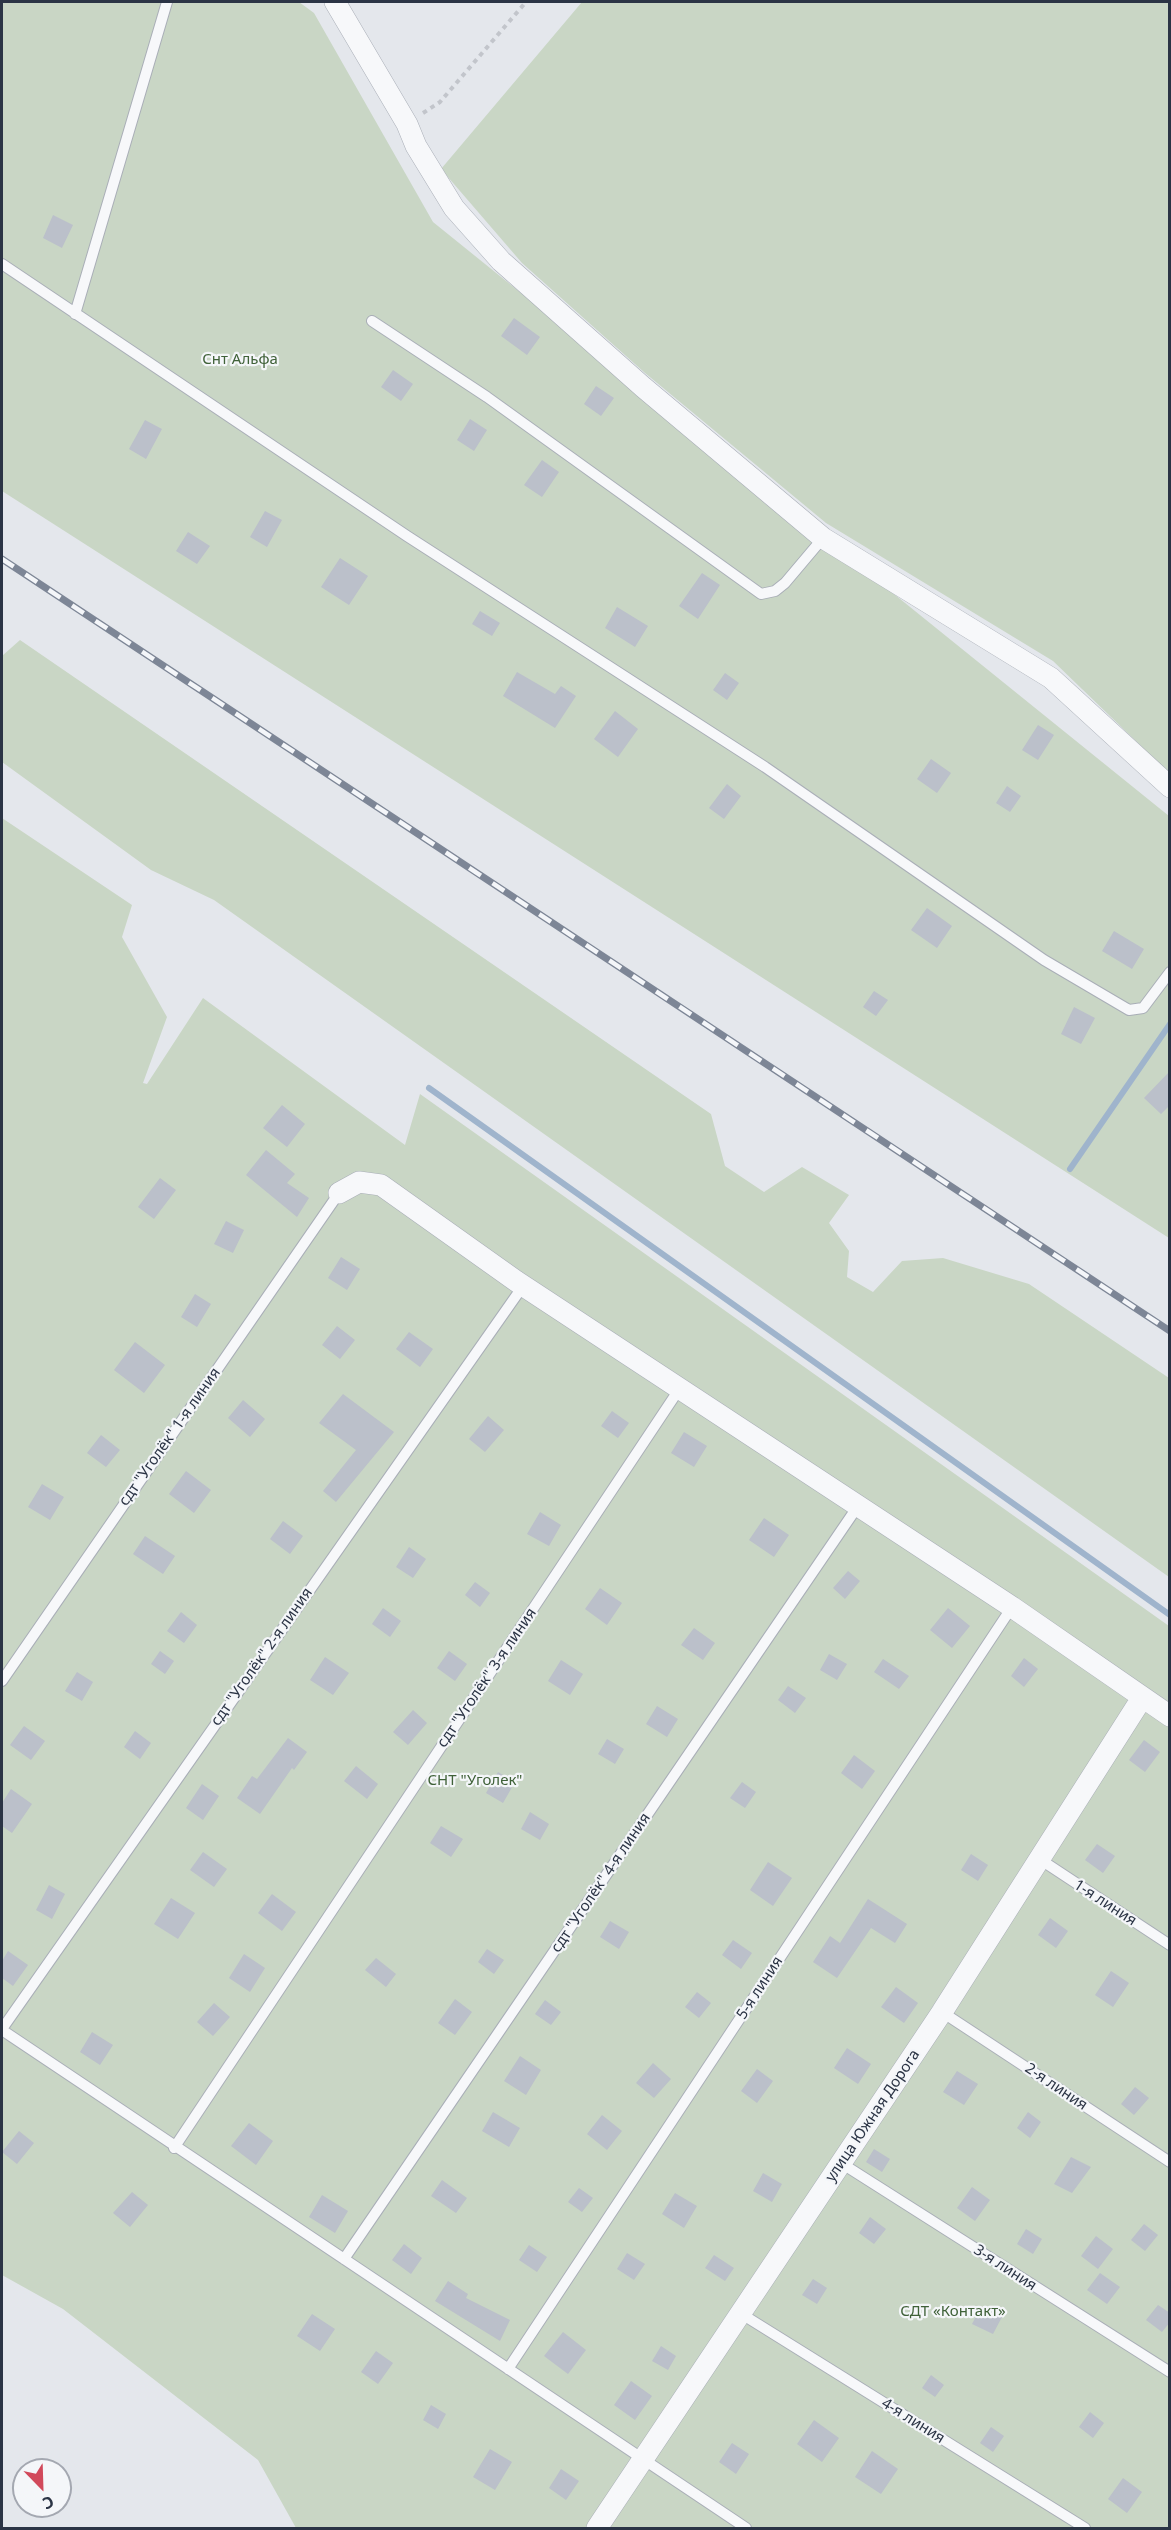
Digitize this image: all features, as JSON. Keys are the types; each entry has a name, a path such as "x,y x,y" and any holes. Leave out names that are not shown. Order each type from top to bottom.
{"street":[{"path":"335,2 407,124 416,146 454,208 501,261 643,387 823,538 1051,678 1170,787"},
{"path":"339,1193 359,1182 381,1185 523,1286 1012,1607 1170,1716"},
{"name":"улица Южная Дорога","path":"597,2529 942,2012 1041,1860 1142,1698"}],"lane":[{"path":"75,314 167,2"},
{"path":"2,264 397,529 765,767 1044,960 1130,1010 1143,1008 1170,972"},
{"path":"372,321 487,397 760,594 775,591 785,583 823,538"},
{"name":"сдт \"Уголёк\" 1-я линия","path":"2,1681 339,1193"},
{"name":"сдт \"Уголёк\" 2-я линия","path":"2,2030 523,1286"},
{"name":"сдт \"Уголёк\" 3-я линия","path":"174,2148 680,1388"},
{"name":"сдт \"Уголёк\" 4-я линия","path":"344,2259 858,1506"},
{"name":"5-я линия","path":"508,2368 1012,1607"},
{"name":"1-я линия","path":"1041,1860 1170,1945"},
{"name":"2-я линия","path":"942,2012 1170,2162"},
{"path":"2,2030 174,2148 508,2368 746,2529"},
{"name":"3-я линия","path":"841,2163 1170,2372"},
{"name":"4-я линия","path":"740,2313 1085,2529"}],"path":[{"path":"407,124 440,102 526,2"}],"green space":[{"name":"Снт Альфа","path":"2,2 299,2 314,13 433,222 1169,816 1169,1238 2,491"},
{"path":"582,2 1169,2 1169,773 1053,661 826,523 645,373 522,263 441,169"},
{"path":"20,640 711,1114 725,1166 764,1192 802,1167 849,1195 829,1223 849,1251 847,1277 873,1292 902,1261 943,1258 1029,1284 1169,1378 1169,1577 214,900 151,870 2,762 2,656"},
{"name":"СНТ \"Уголек\"","path":"2,818 132,905 122,937 167,1017 143,1083 147,1084 203,998 405,1145 420,1094 1169,1626 1169,2528 296,2528 258,2460 63,2309 2,2275"}],"building":[{"path":"53,215 73,225 62,248 43,238"},
{"path":"514,318 540,337 527,355 501,336"},
{"path":"393,370 413,384 401,401 381,387"},
{"path":"596,386 614,398 601,416 584,404"},
{"path":"470,419 487,430 474,451 457,440"},
{"path":"145,420 162,429 146,459 129,449"},
{"path":"542,460 559,472 542,497 524,485"},
{"path":"265,511 282,520 267,547 250,537"},
{"path":"188,532 210,546 197,564 176,551"},
{"path":"340,558 368,576 349,605 321,587"},
{"path":"702,573 720,585 698,619 679,606"},
{"path":"617,607 648,626 635,647 605,628"},
{"path":"480,611 500,623 492,636 472,624"},
{"path":"517,672 555,694 561,686 576,696 555,728 503,696"},
{"path":"725,673 739,683 727,700 713,690"},
{"path":"615,711 638,729 618,757 594,739"},
{"path":"1038,725 1054,735 1038,760 1022,750"},
{"path":"931,759 951,773 937,793 917,779"},
{"path":"727,784 741,796 724,819 709,808"},
{"path":"1007,786 1021,796 1010,812 996,803"},
{"path":"927,908 952,926 937,948 911,930"},
{"path":"1114,931 1144,949 1132,969 1102,951"},
{"path":"874,991 888,1000 876,1016 863,1007"},
{"path":"1074,1007 1095,1018 1081,1044 1061,1034"},
{"path":"1170,1071 1170,1105 1161,1114 1144,1098"},
{"path":"282,1105 305,1124 287,1147 263,1128"},
{"path":"266,1150 295,1174 287,1183 309,1198 297,1217 246,1175"},
{"path":"160,1178 176,1190 154,1219 138,1207"},
{"path":"226,1221 244,1230 233,1253 214,1244"},
{"path":"341,1257 360,1269 347,1290 328,1278"},
{"path":"195,1294 211,1304 197,1327 181,1317"},
{"path":"337,1326 355,1340 340,1359 322,1345"},
{"path":"409,1332 433,1349 420,1367 396,1349"},
{"path":"135,1342 165,1365 144,1393 114,1370"},
{"path":"343,1394 394,1432 336,1502 323,1491 356,1450 319,1423"},
{"path":"243,1400 265,1419 250,1437 228,1418"},
{"path":"612,1411 629,1423 618,1438 601,1426"},
{"path":"488,1416 504,1430 485,1452 469,1439"},
{"path":"684,1432 707,1446 694,1467 671,1453"},
{"path":"101,1435 120,1450 106,1467 87,1453"},
{"path":"186,1471 211,1490 194,1513 169,1494"},
{"path":"42,1484 64,1497 50,1520 28,1507"},
{"path":"540,1512 561,1525 549,1546 527,1534"},
{"path":"764,1518 789,1535 774,1557 749,1540"},
{"path":"283,1521 303,1536 290,1554 270,1539"},
{"path":"145,1536 175,1556 163,1574 133,1554"},
{"path":"409,1547 426,1559 413,1578 396,1567"},
{"path":"848,1571 860,1581 845,1599 833,1588"},
{"path":"475,1582 490,1593 480,1607 465,1595"},
{"path":"600,1588 622,1603 607,1625 585,1609"},
{"path":"383,1608 401,1621 390,1637 372,1624"},
{"path":"948,1608 970,1626 952,1648 930,1630"},
{"path":"181,1612 197,1625 184,1643 167,1631"},
{"path":"694,1628 715,1643 703,1660 681,1645"},
{"path":"160,1651 174,1661 165,1674 151,1664"},
{"path":"449,1651 467,1664 455,1681 437,1668"},
{"path":"829,1654 847,1664 837,1680 820,1670"},
{"path":"325,1657 349,1673 333,1695 310,1680"},
{"path":"1024,1658 1038,1669 1024,1687 1011,1676"},
{"path":"883,1659 909,1676 899,1689 874,1672"},
{"path":"561,1660 583,1674 570,1695 548,1681"},
{"path":"77,1672 93,1682 82,1701 65,1691"},
{"path":"788,1686 806,1698 795,1713 778,1700"},
{"path":"657,1706 678,1719 667,1737 646,1724"},
{"path":"413,1710 427,1723 408,1745 393,1732"},
{"path":"24,1726 45,1741 31,1760 10,1745"},
{"path":"135,1731 151,1743 140,1759 124,1747"},
{"path":"288,1738 307,1752 294,1770 292,1768 260,1814 237,1798 252,1776 257,1779"},
{"path":"607,1739 624,1749 615,1764 598,1754"},
{"path":"1144,1740 1160,1752 1145,1772 1129,1760"},
{"path":"854,1755 875,1771 862,1789 841,1773"},
{"path":"356,1766 378,1784 367,1799 344,1781"},
{"path":"498,1772 515,1782 503,1803 486,1793"},
{"path":"742,1782 756,1792 745,1808 730,1798"},
{"path":"202,1784 219,1796 203,1820 186,1808"},
{"path":"11,1789 32,1804 12,1833 2,1826 2,1803"},
{"path":"530,1812 549,1824 540,1840 521,1829"},
{"path":"441,1826 463,1839 451,1857 430,1843"},
{"path":"1097,1844 1115,1856 1103,1873 1085,1860"},
{"path":"203,1852 227,1869 214,1887 190,1870"},
{"path":"971,1854 988,1865 978,1881 961,1870"},
{"path":"768,1862 792,1878 773,1906 750,1890"},
{"path":"49,1885 65,1894 52,1919 36,1910"},
{"path":"272,1894 296,1912 282,1931 258,1913"},
{"path":"171,1898 195,1913 178,1939 154,1924"},
{"path":"868,1899 907,1924 895,1943 871,1928 837,1978 813,1962 830,1936 840,1943"},
{"path":"1050,1918 1068,1931 1056,1948 1038,1935"},
{"path":"610,1921 629,1932 619,1949 600,1937"},
{"path":"733,1940 752,1953 741,1969 722,1955"},
{"path":"487,1949 504,1960 494,1974 478,1962"},
{"path":"8,1951 28,1965 13,1986 2,1978 2,1961"},
{"path":"244,1954 265,1968 250,1992 229,1978"},
{"path":"376,1958 396,1974 386,1987 365,1970"},
{"path":"1111,1971 1129,1983 1113,2007 1095,1995"},
{"path":"896,1987 918,2003 904,2023 881,2007"},
{"path":"697,1992 711,2003 699,2018 685,2007"},
{"path":"455,1999 472,2012 455,2035 438,2023"},
{"path":"545,2000 561,2012 551,2025 535,2014"},
{"path":"214,2003 230,2017 213,2036 197,2022"},
{"path":"92,2032 113,2045 100,2065 80,2052"},
{"path":"847,2048 871,2064 858,2084 834,2068"},
{"path":"520,2056 541,2070 526,2095 504,2081"},
{"path":"653,2063 671,2079 654,2098 636,2083"},
{"path":"757,2069 773,2081 757,2103 741,2091"},
{"path":"957,2071 978,2084 964,2105 943,2092"},
{"path":"1135,2087 1149,2098 1134,2115 1121,2104"},
{"path":"493,2112 520,2128 509,2147 482,2131"},
{"path":"1028,2112 1041,2122 1030,2138 1017,2128"},
{"path":"602,2115 622,2131 607,2150 587,2134"},
{"path":"249,2123 273,2141 256,2165 231,2146"},
{"path":"19,2131 34,2143 17,2164 2,2152"},
{"path":"874,2149 890,2159 882,2172 866,2162"},
{"path":"1071,2157 1091,2167 1072,2193 1054,2184"},
{"path":"763,2173 782,2184 772,2202 753,2191"},
{"path":"442,2180 467,2198 456,2213 431,2196"},
{"path":"972,2187 990,2200 975,2221 957,2208"},
{"path":"579,2188 593,2198 582,2212 568,2202"},
{"path":"132,2192 148,2205 130,2227 113,2213"},
{"path":"675,2193 697,2206 684,2228 662,2214"},
{"path":"322,2195 348,2211 335,2233 309,2217"},
{"path":"870,2217 886,2229 874,2244 859,2233"},
{"path":"1144,2224 1158,2235 1145,2251 1131,2240"},
{"path":"1026,2229 1042,2239 1033,2254 1017,2244"},
{"path":"1096,2236 1113,2249 1098,2269 1081,2256"},
{"path":"404,2244 422,2258 411,2274 392,2260"},
{"path":"529,2245 547,2257 537,2272 519,2260"},
{"path":"627,2253 645,2264 634,2280 617,2269"},
{"path":"714,2255 734,2268 725,2281 705,2268"},
{"path":"1100,2273 1120,2287 1107,2304 1087,2290"},
{"path":"813,2279 827,2288 817,2304 802,2295"},
{"path":"448,2281 468,2294 466,2298 510,2320 500,2341 435,2301"},
{"path":"1158,2305 1170,2313 1170,2322 1162,2332 1146,2320"},
{"path":"981,2307 1002,2317 993,2334 972,2324"},
{"path":"312,2314 335,2329 320,2351 297,2336"},
{"path":"563,2332 586,2350 568,2374 544,2356"},
{"path":"661,2346 676,2356 668,2370 652,2361"},
{"path":"376,2351 393,2363 378,2384 361,2372"},
{"path":"931,2375 944,2385 935,2397 922,2388"},
{"path":"631,2381 652,2396 635,2420 614,2405"},
{"path":"431,2405 446,2414 438,2429 423,2420"},
{"path":"1090,2412 1104,2423 1093,2438 1079,2427"},
{"path":"814,2420 839,2438 822,2462 797,2444"},
{"path":"991,2427 1004,2436 993,2452 980,2443"},
{"path":"732,2443 749,2454 736,2474 719,2462"},
{"path":"490,2449 512,2462 495,2490 473,2477"},
{"path":"872,2451 898,2469 881,2494 855,2477"},
{"path":"561,2469 579,2481 566,2500 549,2488"},
{"path":"1123,2478 1142,2492 1127,2513 1108,2499"}],"waterway":[{"path":"1070,1169 1170,1024"},
{"path":"429,1088 1170,1615"}],"railway":[{"path":"2,559 1170,1331"}],"park label":[{"name":"СДТ «Контакт»","path":"953,2312"}]}
